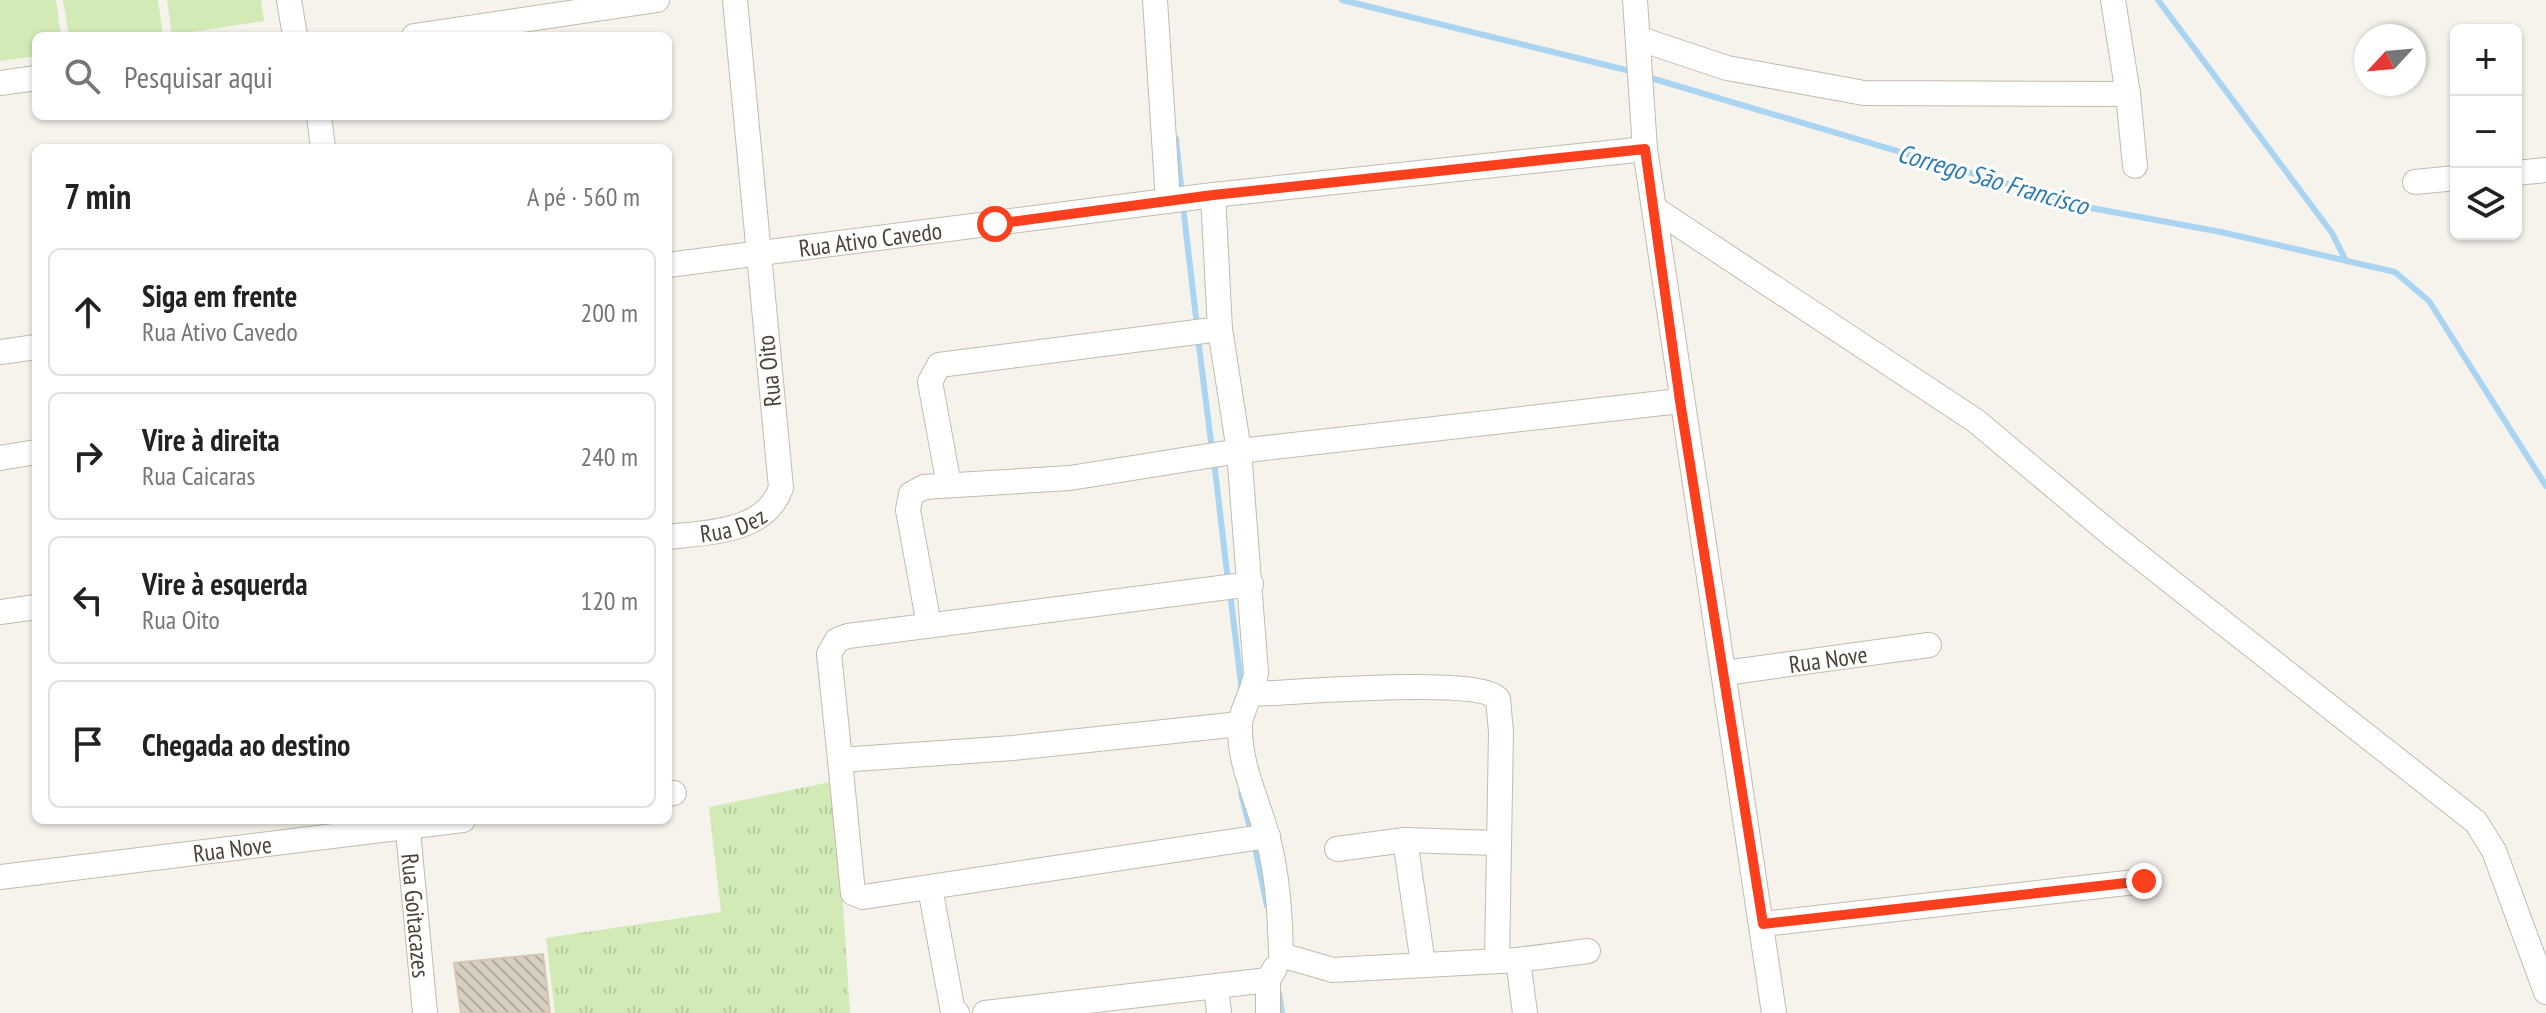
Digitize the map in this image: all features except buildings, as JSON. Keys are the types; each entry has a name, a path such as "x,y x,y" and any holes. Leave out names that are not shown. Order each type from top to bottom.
{"street":[{"path":"289,0 294,32"},
{"path":"441,32 657,0"},
{"name":"Rua Oito","path":"735,0 744,62 757,253 781,488"},
{"path":"1155,0 1168,201"},
{"path":"1635,0 1645,149 1680,401 1725,673 1774,1013"},
{"path":"2113,0 2128,94 2135,166"},
{"path":"1640,46 1727,68 1864,93 2128,94"},
{"path":"0,83 32,79"},
{"path":"320,120 322,144"},
{"name":"Rua Ativo Cavedo","path":"672,264 1213,195 1645,149"},
{"path":"2522,172 2546,170"},
{"path":"2415,182 2450,179"},
{"path":"1213,195 1220,329 1239,451 1256,673 1253,694 1240,724 1247,780 1268,836 1279,885 1281,955 1268,980 1268,1013"},
{"path":"1655,209 1976,421 2112,535 2476,822 2494,851 2546,992"},
{"path":"949,485 930,382 939,365 1220,329"},
{"path":"0,352 32,348"},
{"path":"929,625 908,499 917,489 1070,478 1239,451 1680,401"},
{"path":"0,458 32,453"},
{"name":"Rua Dez","path":"672,536 733,528 765,514 775,505 781,488"},
{"path":"1251,584 929,625 837,640 829,654 853,893 863,897 930,888 1268,836"},
{"path":"0,612 32,608"},
{"name":"Rua Nove","path":"1725,673 1929,645"},
{"path":"1253,694 1436,687 1484,690 1498,699 1501,732 1496,843 1508,960 1525,1013"},
{"path":"840,760 1013,748 1240,724"},
{"name":"Rua Nove","path":"0,877 408,824"},
{"name":"Rua Goitacazes","path":"408,824 425,1013"},
{"path":"1337,849 1405,840 1496,843"},
{"path":"1405,840 1423,964"},
{"path":"1763,924 2144,881"},
{"path":"930,888 955,1013"},
{"path":"1281,955 1333,970 1508,960 1588,951"},
{"path":"985,1013 1268,980"},
{"path":"1216,986 1219,1013"}],"green space":[{"path":"0,0 56,0 60,32 32,32 32,57 0,61"},
{"path":"63,0 158,0 162,32 68,32"},
{"path":"167,0 261,0 264,21 172,32"},
{"path":"835,781 850,1013 555,1013 546,938 721,912 709,807"}],"waterway":[{"name":"Corrego São Francisco","path":"1342,0 1634,72"},
{"path":"2158,0 2332,233 2346,261"},
{"name":"Corrego São Francisco","path":"1644,76 2086,207 2221,232 2395,272 2429,301 2546,486"},
{"path":"1176,139 1182,195"},
{"path":"1183,206 1197,326"},
{"path":"1198,338 1212,450"},
{"path":"1214,461 1228,581"},
{"path":"1230,592 1242,692"},
{"path":"1241,793 1251,832"},
{"path":"1254,843 1267,906"},
{"path":"1279,993 1282,1013"}],"route":[{"path":"995,224 1213,195 1645,149 1680,401 1763,924 2144,881"}]}
